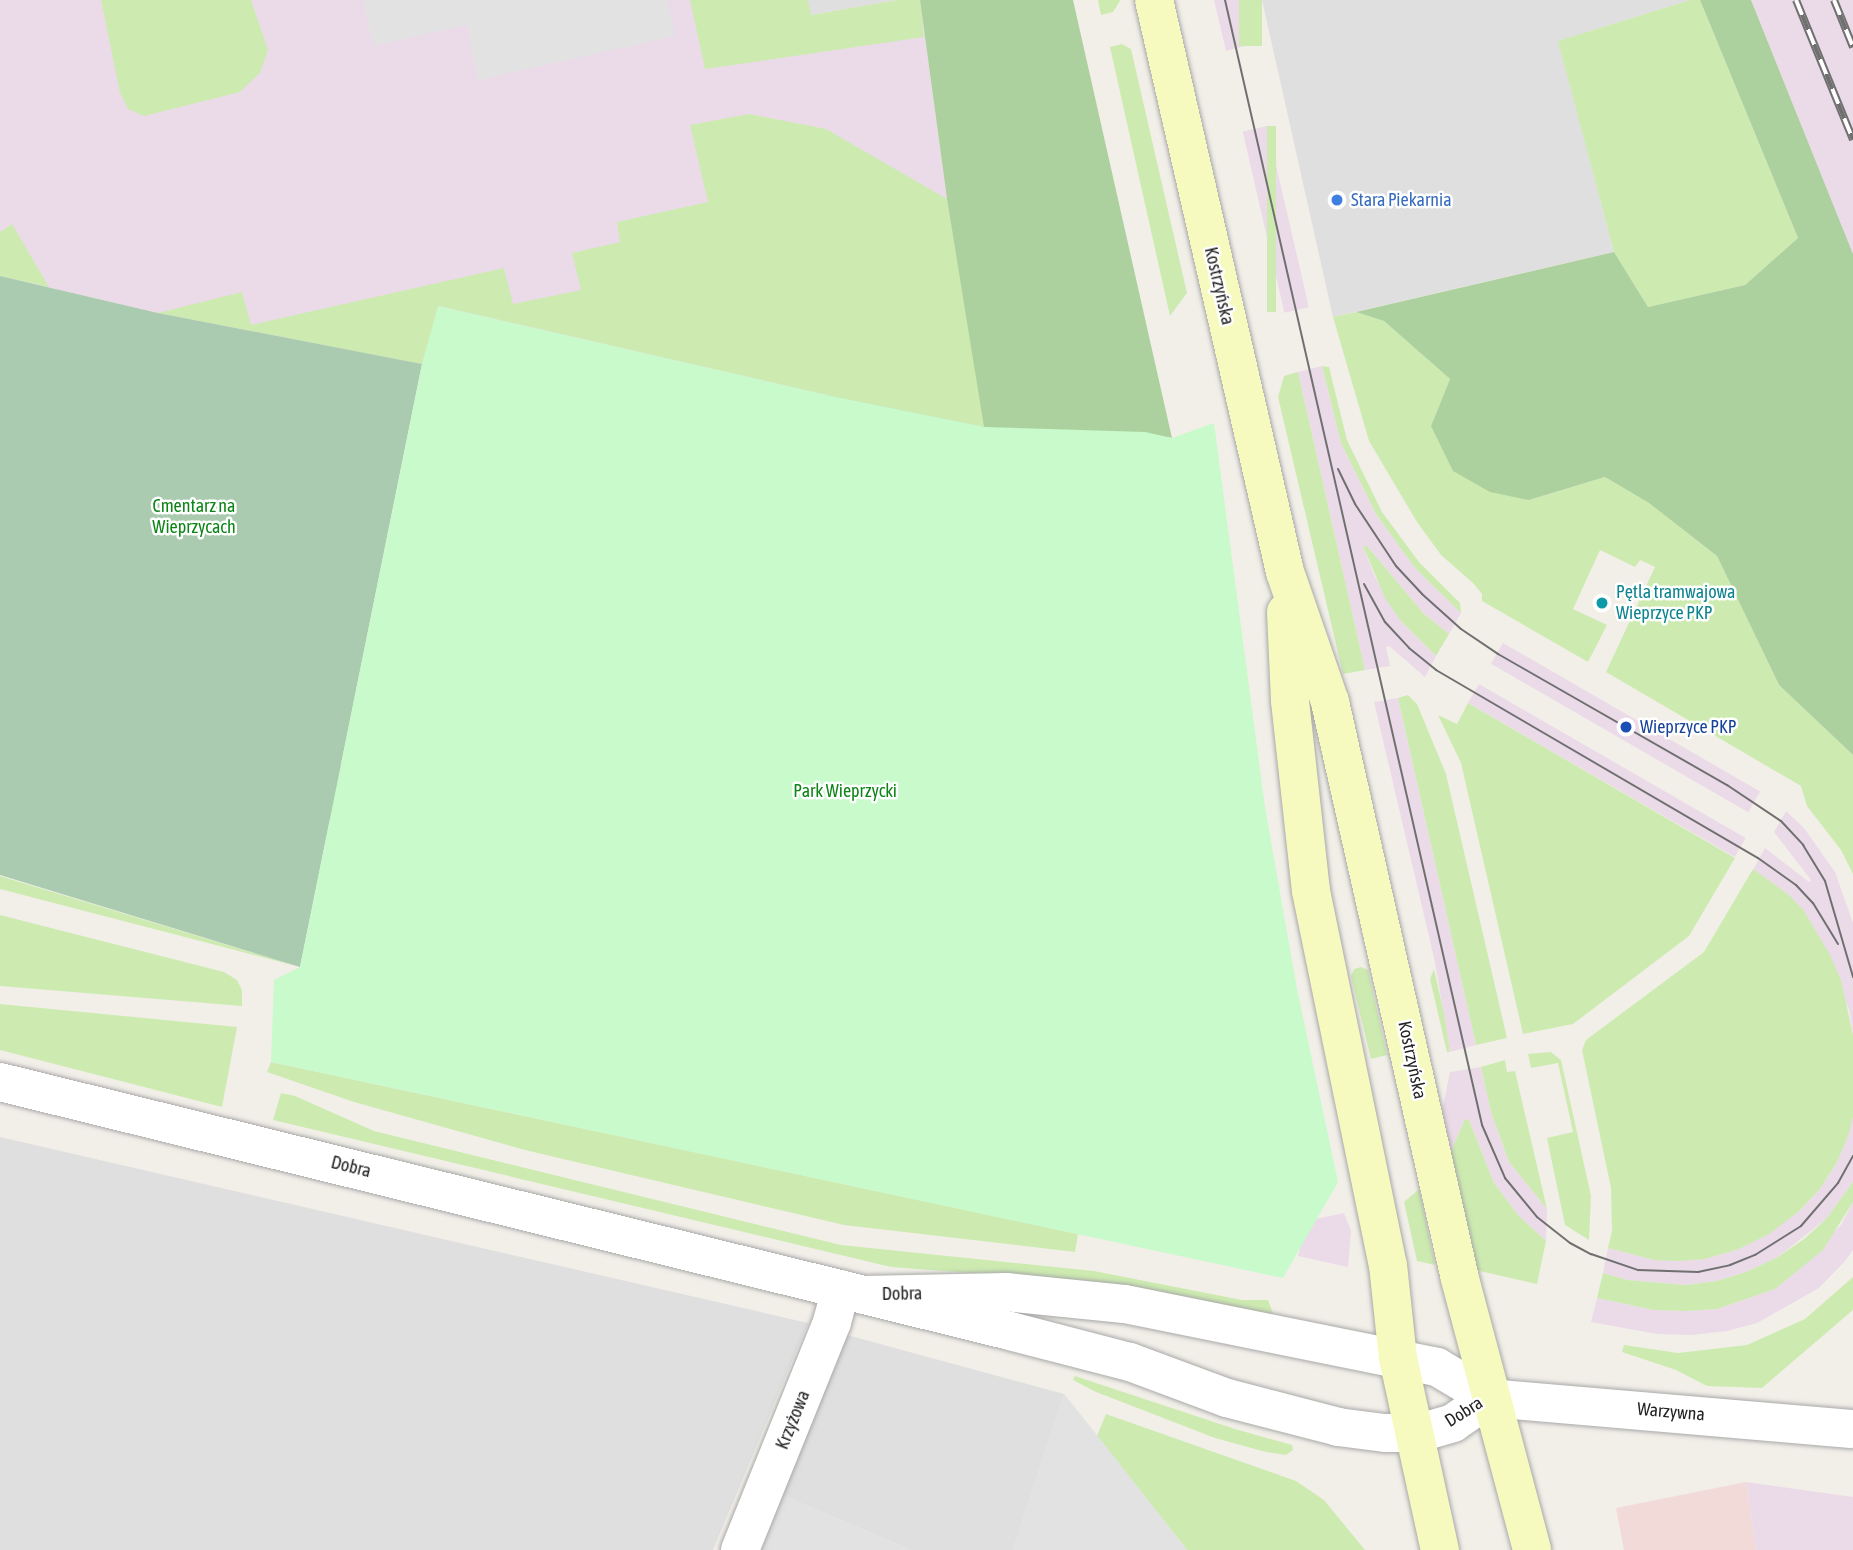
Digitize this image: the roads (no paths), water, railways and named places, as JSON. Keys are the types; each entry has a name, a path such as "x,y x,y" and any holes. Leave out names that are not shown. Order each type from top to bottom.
{"main road":[{"name":"Kostrzyńska","path":"1154,0 1284,572 1333,715 1489,1398 1532,1550"},
{"name":"Kostrzyńska","path":"1284,572 1290,701 1311,891 1388,1265 1398,1358 1440,1550"}],"street":[{"name":"Dobra","path":"0,1082 1130,1362 1227,1398 1304,1420 1385,1433 1413,1432 1453,1423 1489,1398 1437,1367 1124,1304 1006,1292 853,1292"},
{"name":"Krzyżowa","path":"740,1550 832,1322 853,1292"},
{"name":"Warzywna","path":"1489,1398 1853,1429"}],"tram line":[{"path":"1225,0 1482,1125 1505,1178 1537,1217 1570,1243 1591,1254 1638,1270 1698,1272 1730,1265 1755,1255 1801,1226 1838,1183 1853,1156"},
{"path":"1338,469 1355,504 1396,566 1461,629 1498,654 1727,785 1781,821 1803,845 1825,881 1853,977"},
{"path":"1364,584 1385,622 1409,648 1436,670 1758,858 1796,885 1813,903 1838,944"}],"railway":[{"path":"1796,0 1853,140"},
{"path":"1834,0 1853,47"}],"place":[{"name":"Stara Piekarnia","path":"1337,200"},
{"name":"Pętla tramwajowa Wieprzyce PKP","path":"1602,603"},
{"name":"Wieprzyce PKP","path":"1626,727"}],"park label":[{"name":"Cmentarz na Wieprzycach","path":"194,517"},
{"name":"Park Wieprzycki","path":"845,791"}]}
